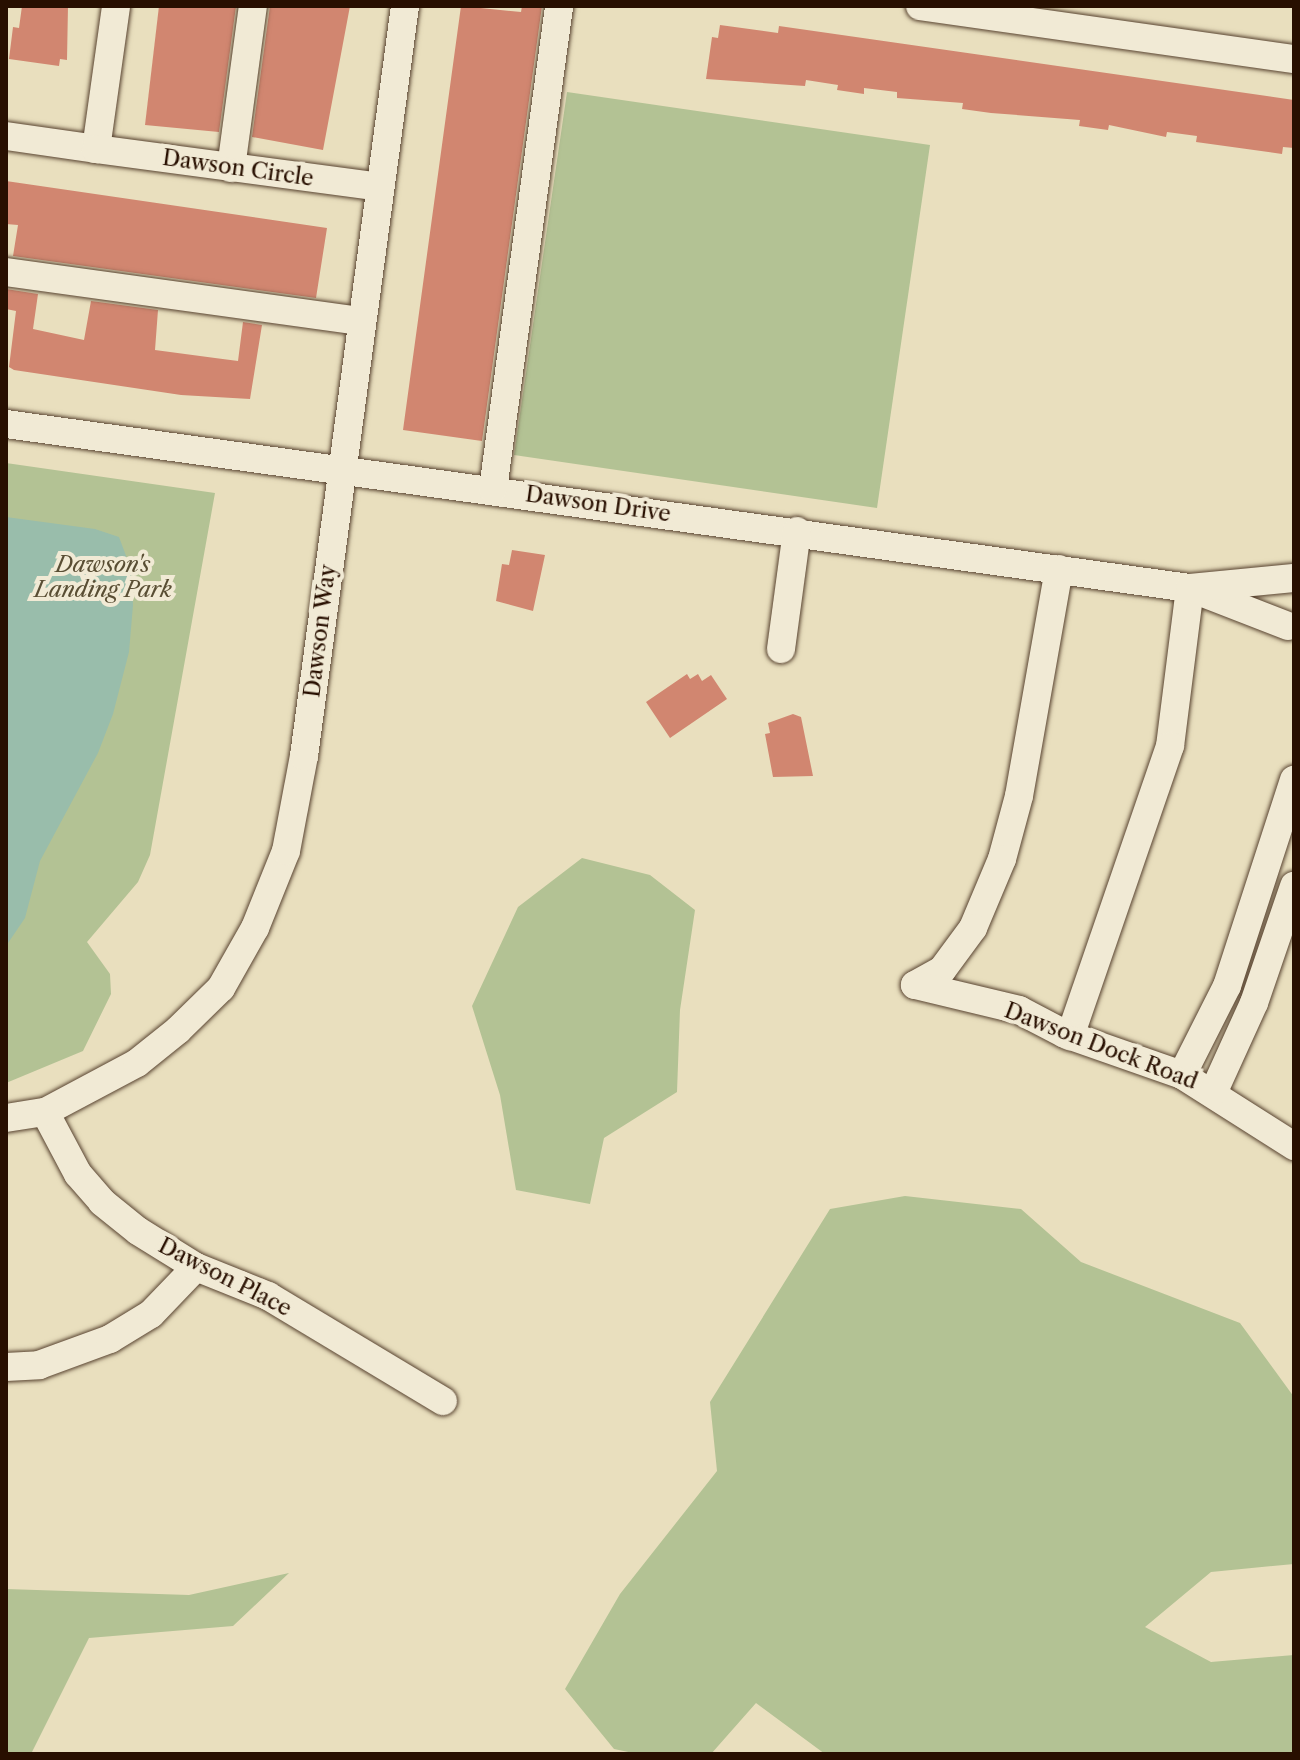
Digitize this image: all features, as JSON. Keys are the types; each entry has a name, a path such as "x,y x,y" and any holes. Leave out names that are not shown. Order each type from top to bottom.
{"street":[{"path":"96,149 116,6"},
{"path":"231,168 253,6"},
{"name":"Dawson Way","path":"6,1118 45,1112 137,1063 178,1030 221,988 255,928 286,851 304,756 340,467 405,6"},
{"path":"493,489 559,6"},
{"path":"920,6 1294,59"},
{"name":"Dawson Circle","path":"6,136 379,187"},
{"path":"6,272 360,321"},
{"name":"Dawson Drive","path":"6,424 340,467 1190,588 1294,579"},
{"path":"781,649 797,531"},
{"name":"Dawson Dock Road","path":"1059,569 1019,796 1002,859 973,928 942,970 915,985 1019,1010 1070,1036 1182,1075 1214,1091 1294,1146"},
{"path":"1291,632 1286,601 1294,579"},
{"path":"1070,1036 1170,746 1190,588"},
{"name":"Dawson Drive","path":"1190,588 1291,632"},
{"path":"1182,1075 1227,986 1294,780"},
{"path":"1214,1091 1254,1003 1294,886"},
{"name":"Dawson Place","path":"45,1112 57,1143 102,1202 196,1267 268,1296 443,1401"},
{"path":"6,1367 39,1365 110,1339 151,1314 196,1267"}],"green space":[{"path":"567,92 930,145 877,508 514,455"},
{"name":"Dawson's Landing Park","path":"6,463 215,493 150,855 138,882 87,942 110,974 111,994 83,1051 6,1083"},
{"path":"582,858 650,875 695,910 680,1010 677,1092 604,1138 590,1204 516,1190 500,1095 472,1006 518,907"},
{"path":"905,1196 1021,1209 1081,1262 1240,1323 1294,1397 1294,1564 1211,1572 1145,1627 1211,1662 1294,1655 1294,1754 825,1754 756,1703 711,1754 638,1754 614,1749 565,1689 620,1594 717,1471 710,1402 830,1209"},
{"path":"289,1573 233,1626 89,1638 31,1754 6,1754 6,1589 189,1595"}],"shaded area":[{"path":"6,517 95,529 119,537 131,569 133,605 129,652 113,714 98,753 40,861 25,918 6,946"}],"building":[{"path":"22,6 68,6 67,60 60,59 59,66 9,59 13,27 19,28"},
{"path":"159,6 236,6 219,132 145,125"},
{"path":"270,6 350,6 323,150 252,137"},
{"path":"461,6 521,12 522,6 542,6 482,441 403,430"},
{"path":"720,25 778,33 779,26 1294,100 1294,148 1283,147 1282,154 1196,142 1197,136 1167,132 1166,137 1109,125 1108,130 1079,126 1080,120 962,109 963,103 897,98 897,92 864,88 864,94 837,90 838,85 806,80 805,86 706,79 712,37 718,38"},
{"path":"6,181 327,228 316,298 13,256 18,225 6,224"},
{"path":"6,289 38,294 33,329 84,340 91,301 158,310 155,350 238,361 243,322 262,325 250,399 181,395 14,370 9,367 16,311 6,309"},
{"path":"512,550 545,555 533,611 496,601 502,564 509,565"},
{"path":"687,674 690,679 698,674 702,681 711,675 727,699 670,738 646,702"},
{"path":"793,714 801,717 813,776 773,777 765,734 770,733 768,723"}]}
